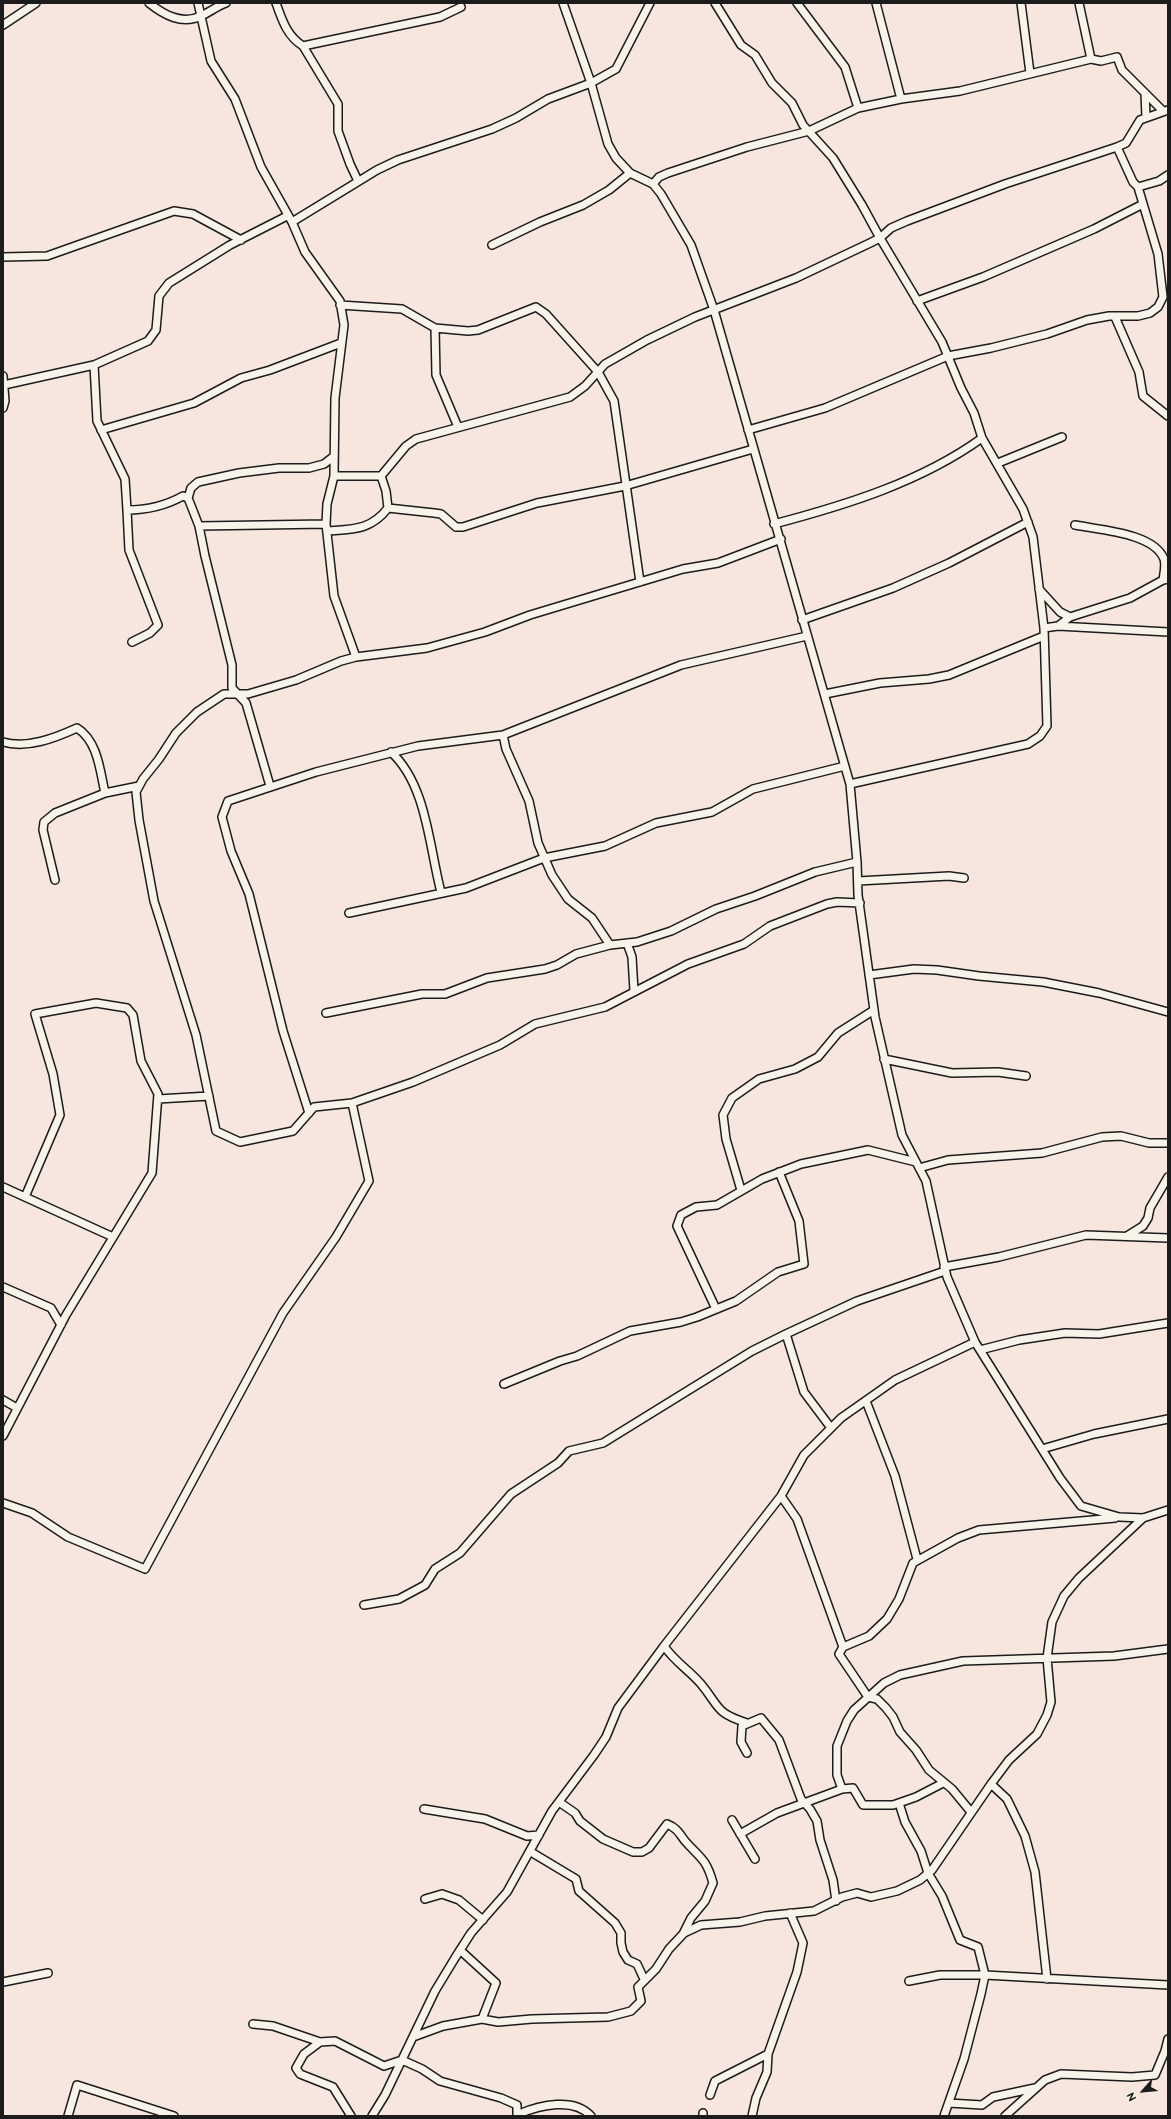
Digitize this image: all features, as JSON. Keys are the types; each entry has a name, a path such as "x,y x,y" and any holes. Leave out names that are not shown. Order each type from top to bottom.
{"street":[{"path":"3,25 36,3"},
{"path":"149,3 159,11 174,19 183,20 200,17 226,3"},
{"path":"198,3 200,17 212,61 235,99 261,167 286,216 292,222 305,252 340,305 344,325 335,398 333,457 334,476 327,504 327,527 334,596 356,657"},
{"path":"276,3 283,24 298,43 303,46 338,104 338,131 358,181"},
{"path":"563,3 591,83 608,144 616,158 630,173 653,184 661,194 691,245 714,310 774,524 781,539 802,620 825,694 850,784 858,862 860,903 874,1010 902,1135 926,1181 945,1269 975,1342 1060,1478 1081,1506 1082,1520"},
{"path":"292,222 358,181 398,160 492,129 516,118 548,99 591,83 616,69 650,3"},
{"path":"715,3 740,44 755,55 772,83 792,103 803,125 832,158 862,205 948,356 961,388 974,413 982,438 1024,509 1033,537 1044,628 1047,726 1040,736 1028,744 850,784"},
{"path":"797,3 845,67 858,108"},
{"path":"876,3 900,99"},
{"path":"1021,3 1030,73"},
{"path":"1080,3 1091,59"},
{"path":"303,46 440,17 461,7"},
{"path":"653,184 659,177 668,173 748,147 809,131 858,108 900,99 960,91 1091,59 1101,61 1117,57 1122,70 1144,94 1166,111"},
{"path":"1144,94 1146,117"},
{"path":"334,476 381,476 411,442 458,427 570,397 585,386 616,356 675,326 796,278 880,238 891,228 907,221 1005,184 1117,147 1126,143 1140,120 1166,111"},
{"path":"748,430 825,408 948,356 992,348 1040,336 1087,320 1109,316 1115,317 1150,314 1158,307 1163,297 1158,254 1138,187 1133,182 1117,147"},
{"path":"492,245 540,222 583,205 610,190 630,173"},
{"path":"1138,187 1159,181 1168,174"},
{"path":"917,301 983,277 1100,226 1143,204"},
{"path":"3,257 47,256 174,211 184,211 193,214 241,240"},
{"path":"4,385 94,365 148,341 156,330 158,296 169,283 241,240 286,216"},
{"path":"340,305 402,309 435,328 468,331 478,330 536,307 546,314 598,372 614,401 640,582"},
{"path":"1115,317 1137,366 1143,396 1168,416"},
{"path":"435,328 436,375 458,427"},
{"path":"101,430 194,403 241,378 270,370 341,343"},
{"path":"94,365 97,421 125,479 129,550 158,625 150,632 132,642"},
{"path":"3,376 3,408"},
{"path":"998,464 1062,437"},
{"path":"774,524 830,509 877,491 935,466 965,450 982,438"},
{"path":"388,508 441,514 456,527 463,527 537,503 625,486 753,449"},
{"path":"270,786 246,703 232,688 232,665 199,526 188,498 190,488 198,482 239,473 279,468 309,468 324,464 333,457"},
{"path":"199,526 327,527 369,525 381,518 388,508 386,491 381,476"},
{"path":"127,510 145,510 168,504 183,496 188,498"},
{"path":"802,620 893,588 949,563 1028,522"},
{"path":"1058,626 1070,617 1130,598 1166,580 1164,560 1157,547 1145,540 1075,525"},
{"path":"781,539 718,563 683,569 530,615 485,632 427,648 356,657 341,661 296,680 248,694 224,694 197,712 176,733 136,792 139,820 154,901 196,1035 216,1131 240,1142 293,1131 314,1107 352,1103 413,1082 500,1045 535,1024 604,1007 688,964 744,944 770,926 827,904 837,902 860,903"},
{"path":"1039,589 1060,612 1070,617"},
{"path":"1044,628 1058,626 1168,632"},
{"path":"309,1113 283,1031 249,894 231,851 222,817 228,800 270,786 391,752 418,746 503,735 681,665 807,636"},
{"path":"825,694 880,683 929,679 949,675 1044,636"},
{"path":"3,742 13,745 54,739 77,728 85,733 97,757 105,793"},
{"path":"503,735 506,749 529,801 538,843 552,875 568,899 592,918 610,945"},
{"path":"391,752 403,763 411,778 426,824 441,892"},
{"path":"349,913 441,892 466,888 544,858 605,846 656,823 712,812 753,789 845,766"},
{"path":"54,880 43,830 44,822 54,813 105,793 139,786"},
{"path":"326,1013 422,994 445,994 486,978 545,969 558,965 576,954 610,945 637,942 671,931 716,909 755,896 815,872 858,862"},
{"path":"858,881 949,876 964,878"},
{"path":"628,943 632,957 634,991"},
{"path":"869,975 914,969 937,970 979,976 1043,982 1099,993 1168,1012"},
{"path":"3,1436 61,1325 152,1173 158,1094 141,1061 133,1015 127,1008 96,1003 35,1014 52,1074 60,1115 25,1197"},
{"path":"741,1190 726,1139 723,1115 732,1098 759,1079 795,1069 818,1057 838,1033 874,1010"},
{"path":"884,1059 952,1073 998,1072 1026,1076"},
{"path":"158,1099 209,1096"},
{"path":"3,1503 32,1513 68,1537 145,1569 283,1313 336,1237 369,1181 352,1103"},
{"path":"716,1309 676,1226 681,1215 696,1207 717,1205 741,1190 779,1172 801,1164 868,1150 917,1165 948,1160 1042,1153 1102,1137 1121,1136 1149,1142 1168,1143"},
{"path":"504,1384 560,1361 577,1356 630,1331 681,1322 736,1301 778,1272 804,1264 799,1221 779,1172"},
{"path":"1127,1236 1143,1226 1148,1218 1150,1208 1168,1177"},
{"path":"3,1187 113,1237"},
{"path":"364,1605 399,1600 425,1584 436,1569 460,1554 511,1494 558,1463 569,1451 603,1443 752,1351 857,1301 945,1269 1086,1235 1168,1238"},
{"path":"3,1288 51,1308 61,1325"},
{"path":"980,1350 1019,1340 1064,1333 1099,1334 1168,1323"},
{"path":"786,1334 804,1392 831,1428"},
{"path":"372,2116 385,2095 436,1992 460,1950 471,1933 507,1892 558,1802 606,1737 618,1708 664,1646 781,1496 804,1455 841,1418 906,1374 975,1342"},
{"path":"3,1400 17,1408"},
{"path":"866,1401 895,1476 918,1559"},
{"path":"1042,1449 1094,1434 1168,1419"},
{"path":"781,1496 797,1519 843,1647"},
{"path":"1081,1506 1118,1517"},
{"path":"868,1698 839,1654 843,1647 869,1636 887,1619 899,1599 910,1566 918,1559 958,1538 979,1530 1118,1517 1144,1518 1168,1510"},
{"path":"682,1935 701,1925 740,1922 790,1913 814,1911 857,1893 871,1897 897,1891 920,1880 928,1873 991,1784 1010,1760 1037,1734 1047,1714 1051,1702 1047,1658 1052,1622 1064,1596 1079,1578 1144,1518"},
{"path":"664,1646 681,1667 700,1683 718,1708 729,1717 747,1723"},
{"path":"842,1789 837,1775 837,1746 854,1710 884,1683 900,1675 963,1661 1114,1656 1168,1649"},
{"path":"868,1698 877,1699 886,1708 893,1717 900,1732 916,1750 928,1770 952,1789 971,1812"},
{"path":"747,1752 741,1742 742,1726 761,1718 779,1740 801,1799 817,1821 820,1840 833,1880 836,1901"},
{"path":"740,1834 777,1813 805,1804 842,1789 852,1788 863,1805 893,1805 916,1797 943,1783"},
{"path":"991,1784 1007,1798 1025,1836 1035,1872 1047,1979"},
{"path":"413,2037 443,2026 482,2019 498,2022 532,2019 608,2017 631,2010 641,2001 638,1987 644,1979 656,1969 669,1949 682,1935 691,1918 705,1901 713,1883 709,1870 701,1856 676,1828 667,1824 649,1848 642,1852 633,1852 603,1839 580,1821 575,1812 558,1802"},
{"path":"899,1803 905,1822 921,1851 928,1873 942,1896 960,1940 978,1947 985,1975 964,2059 944,2116"},
{"path":"424,1809 485,1819 527,1836 539,1835"},
{"path":"732,1820 755,1859"},
{"path":"531,1852 576,1879 579,1892 618,1928 621,1933 623,1952 628,1960 636,1964 644,1979"},
{"path":"425,1899 442,1894 460,1900 483,1920"},
{"path":"752,2116 756,2098 767,2072 768,2054 797,1972 803,1943 790,1913"},
{"path":"460,1950 496,1983 482,2019"},
{"path":"3,1982 48,1973"},
{"path":"909,1982 940,1975 985,1975 1168,1985"},
{"path":"253,2024 273,2026 320,2042 334,2041 384,2066 402,2060 422,2069 440,2081 501,2098 517,2105 518,2115 535,2107 570,2105 584,2109 591,2116"},
{"path":"1005,2116 1045,2080 1061,2074 1132,2077 1155,2075 1165,2051 1168,2039"},
{"path":"320,2042 304,2054 296,2068 300,2074 333,2088 351,2116"},
{"path":"710,2095 715,2081 768,2054"},
{"path":"68,2116 77,2085 174,2116"},
{"path":"949,2103 982,2106 993,2097 1036,2088"}]}
